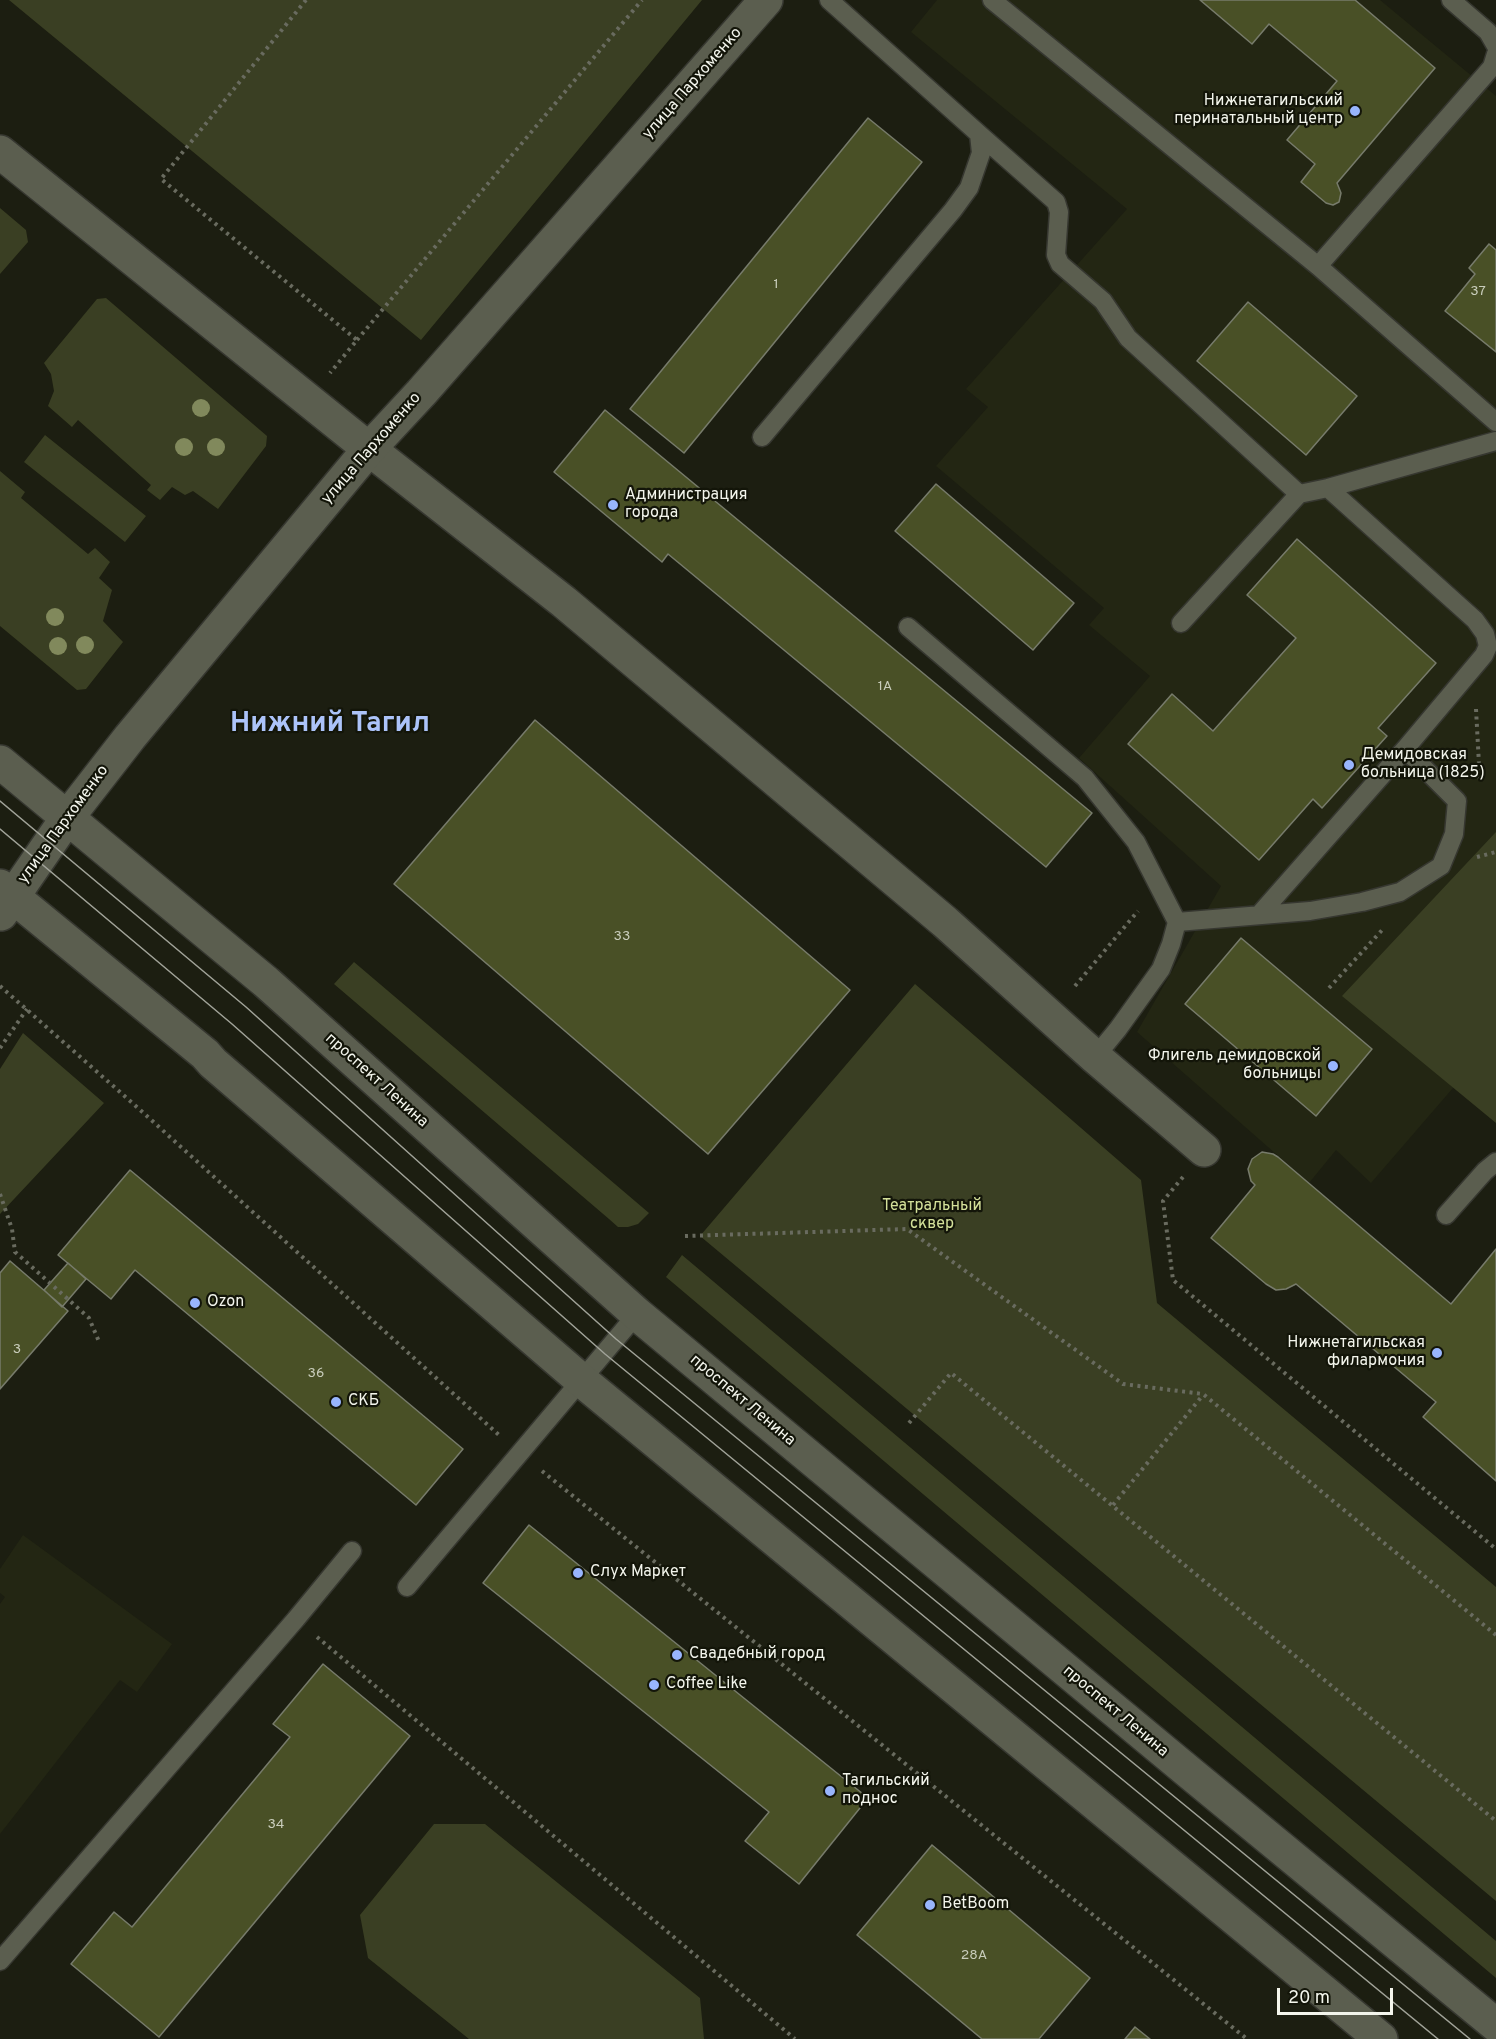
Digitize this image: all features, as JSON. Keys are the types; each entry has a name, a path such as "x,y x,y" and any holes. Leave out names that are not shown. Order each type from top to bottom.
{"main road":[{"name":"улица Пархоменко","path":"4,899 130,737 369,449 421,393 766,0"},
{"path":"0,152 307,401 564,602 945,922 1095,1057 1204,1150"},
{"name":"проспект Ленина","path":"0,762 266,982 637,1314 1496,2025"},
{"path":"4,899 205,1054 581,1380 1382,2039"}],"lane":[{"path":"829,0 1056,202 1059,212 1056,255 1060,264 1103,301 1128,338 1299,494"},
{"path":"992,0 1318,266 1496,422"},
{"path":"1451,0 1488,32 1496,46"},
{"path":"1318,266 1492,67 1496,54"},
{"path":"762,437 964,196 981,153 980,134"},
{"path":"1181,623 1299,494 1496,441"},
{"path":"1259,915 1405,749 1484,656 1488,646 1485,634 1475,620 1328,488"},
{"path":"908,627 1084,778 1136,842 1177,922 1172,944 1161,969 1095,1057"},
{"path":"1177,922 1320,909 1362,902 1400,892 1441,866 1454,834 1457,801 1405,749"},
{"path":"1446,1215 1485,1171 1496,1162"},
{"path":"407,1587 637,1314"},
{"path":"0,1961 296,1619 352,1551"}],"path":[{"path":"306,0 161,179 357,340"},
{"path":"307,401 642,0"},
{"path":"1075,986 1160,886"},
{"path":"0,986 520,1454 1247,2039"},
{"path":"0,1048 27,1009"},
{"path":"1204,1150 1164,1201 1173,1280 1496,1549"},
{"path":"0,1194 12,1229 15,1252 89,1318 100,1344"},
{"path":"685,1236 907,1229 1123,1384 1203,1394 1496,1635"},
{"path":"909,1423 951,1373 1496,1821"},
{"path":"1113,1505 1203,1394"},
{"path":"296,1619 795,2039"}],"shaded area":[{"path":"937,0 1380,0 1496,96 1496,1112 1459,1081 1371,1183 1336,1150 1309,1183 1137,1032 1221,886 1079,758 1150,676 1089,625 1104,608 936,466 988,407 966,389 1127,209 911,32"},
{"path":"23,1535 172,1644 137,1692 120,1680 0,1834 0,1604 5,1597 0,1593 0,1569"}],"green space":[{"path":"9,0 702,0 421,340"},
{"path":"0,208 26,230 28,242 0,274"},
{"path":"106,298 267,436 266,446 218,509 193,491 185,495 172,487 160,500 147,490 151,485 78,420 72,427 48,406 54,391 51,374 44,363 97,299"},
{"path":"45,435 146,516 125,542 24,462"},
{"path":"0,471 25,492 21,498 88,554 95,548 110,562 99,578 112,590 103,621 123,642 86,689 77,690 0,626"},
{"path":"1496,832 1496,1123 1342,996"},
{"path":"354,962 649,1213 638,1224 618,1227 334,984"},
{"name":"Театральный сквер","path":"915,984 1141,1180 1157,1303 1496,1587 1496,1901 700,1236"},
{"path":"23,1033 104,1103 0,1214 0,1069"},
{"path":"682,1255 1496,1941 1496,1978 666,1277"},
{"path":"434,1824 485,1824 700,1998 704,2039 469,2039 368,1958 360,1915"}],"building":[{"name":"Нижнетагильский перинатальный центр","path":"1200,0 1355,0 1435,68 1337,183 1341,193 1339,202 1333,205 1326,203 1301,182 1315,164 1287,140 1337,81 1269,24 1252,44"},
{"path":"868,118 922,162 684,453 630,409"},
{"path":"1489,244 1496,250 1496,352 1445,311 1475,274 1469,268"},
{"path":"1248,302 1357,396 1306,455 1197,361"},
{"path":"605,410 1092,813 1046,867 668,554 662,562 554,472"},
{"path":"936,484 1074,603 1033,650 895,531"},
{"path":"1297,539 1436,663 1378,728 1387,736 1322,808 1313,799 1259,860 1128,744 1172,694 1213,731 1296,638 1247,595"},
{"path":"535,720 850,990 708,1154 394,884"},
{"path":"1241,938 1372,1049 1316,1116 1185,1004"},
{"name":"Нижнетагильская филармония","path":"1262,1152 1278,1157 1451,1304 1496,1249 1496,1481 1423,1417 1436,1402 1296,1284 1286,1289 1276,1290 1211,1238 1255,1185 1251,1181 1248,1169 1252,1159"},
{"path":"130,1170 463,1449 416,1505 135,1270 111,1299 58,1255"},
{"path":"10,1261 68,1311 0,1389 0,1273"},
{"path":"68,1263 86,1279 62,1307 44,1290"},
{"path":"529,1525 868,1798 799,1884 745,1841 769,1812 483,1583"},
{"path":"323,1664 410,1736 159,2037 71,1964 114,1912 132,1927 290,1737 273,1724"},
{"path":"932,1845 1090,1978 1039,2039 982,2039 857,1935"},
{"path":"1135,2027 1150,2039 1125,2039"}],"tram line":[{"path":"0,801 246,1007 616,1339 1470,2039"},
{"path":"0,829 232,1024 605,1354 1438,2039"}],"place":[{"name":"Нижнетагильский перинатальный центр","path":"1355,111"},
{"name":"Администрация города","path":"613,505"},
{"name":"Демидовская больница (1825)","path":"1349,765"},
{"name":"Флигель демидовской больницы","path":"1333,1066"},
{"name":"Ozon","path":"195,1303"},
{"name":"Нижнетагильская филармония","path":"1437,1353"},
{"name":"СКБ","path":"336,1402"},
{"name":"Слух Маркет","path":"578,1573"},
{"name":"Свадебный город","path":"677,1655"},
{"name":"Coffee Like","path":"654,1685"},
{"name":"Тагильский поднос","path":"830,1791"},
{"name":"BetBoom","path":"930,1905"}],"district":[{"name":"Нижний Тагил","path":"330,725"}]}
